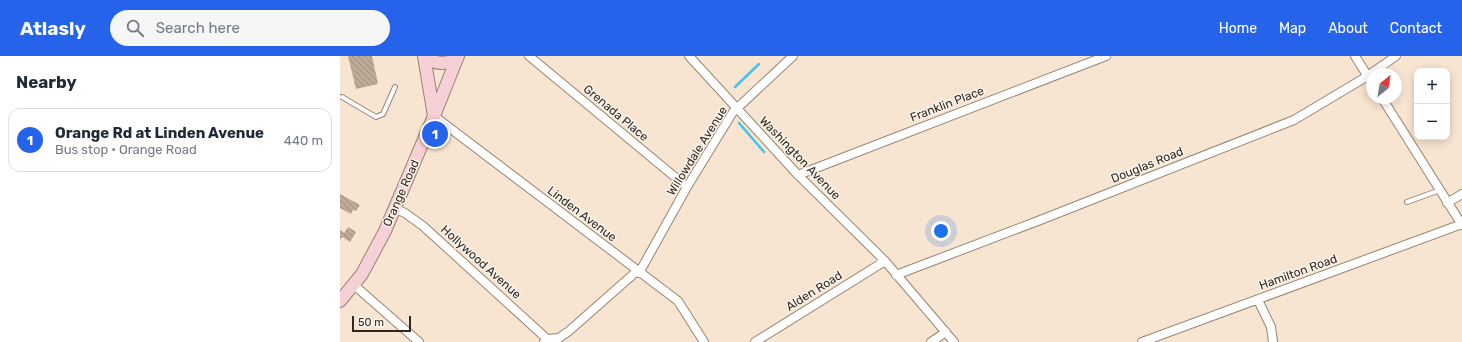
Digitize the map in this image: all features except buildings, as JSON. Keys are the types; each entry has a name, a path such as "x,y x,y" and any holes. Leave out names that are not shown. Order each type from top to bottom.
{"street":[{"path":"425,56 431,61 441,63 447,63 457,58"},
{"path":"425,56 434,116"},
{"name":"Grenada Place","path":"529,56 687,188"},
{"name":"Washington Avenue","path":"689,56 798,175 885,261 954,342"},
{"name":"Willowdale Avenue","path":"546,340 559,338 569,331 638,272 733,112 793,56"},
{"name":"Franklin Place","path":"798,175 1106,56"},
{"path":"1355,56 1366,73"},
{"name":"Douglas Road","path":"1382,68 1396,56"},
{"name":"Orange Road","path":"342,295 354,285 377,247 396,208 457,58"},
{"name":"Douglas Road","path":"896,275 1294,120 1366,81"},
{"path":"1386,104 1462,225"},
{"name":"Linden Avenue","path":"434,116 678,302 704,342"},
{"path":"1447,203 1462,194"},
{"name":"Hollywood Avenue","path":"396,208 423,226 546,340"},
{"name":"Hamilton Road","path":"1142,342 1462,225"},
{"name":"Alden Road","path":"755,342 885,261"},
{"path":"354,285 418,342"},
{"path":"1258,300 1271,327 1273,342"},
{"path":"931,342 946,332"}],"lane":[{"path":"342,97 376,117 383,114 395,87"},
{"path":"1407,202 1440,190"}],"waterway":[{"path":"735,87 759,64"},
{"path":"739,123 764,152"}],"place":[{"name":"Orange Rd at Linden Avenue","path":"435,134"}]}
